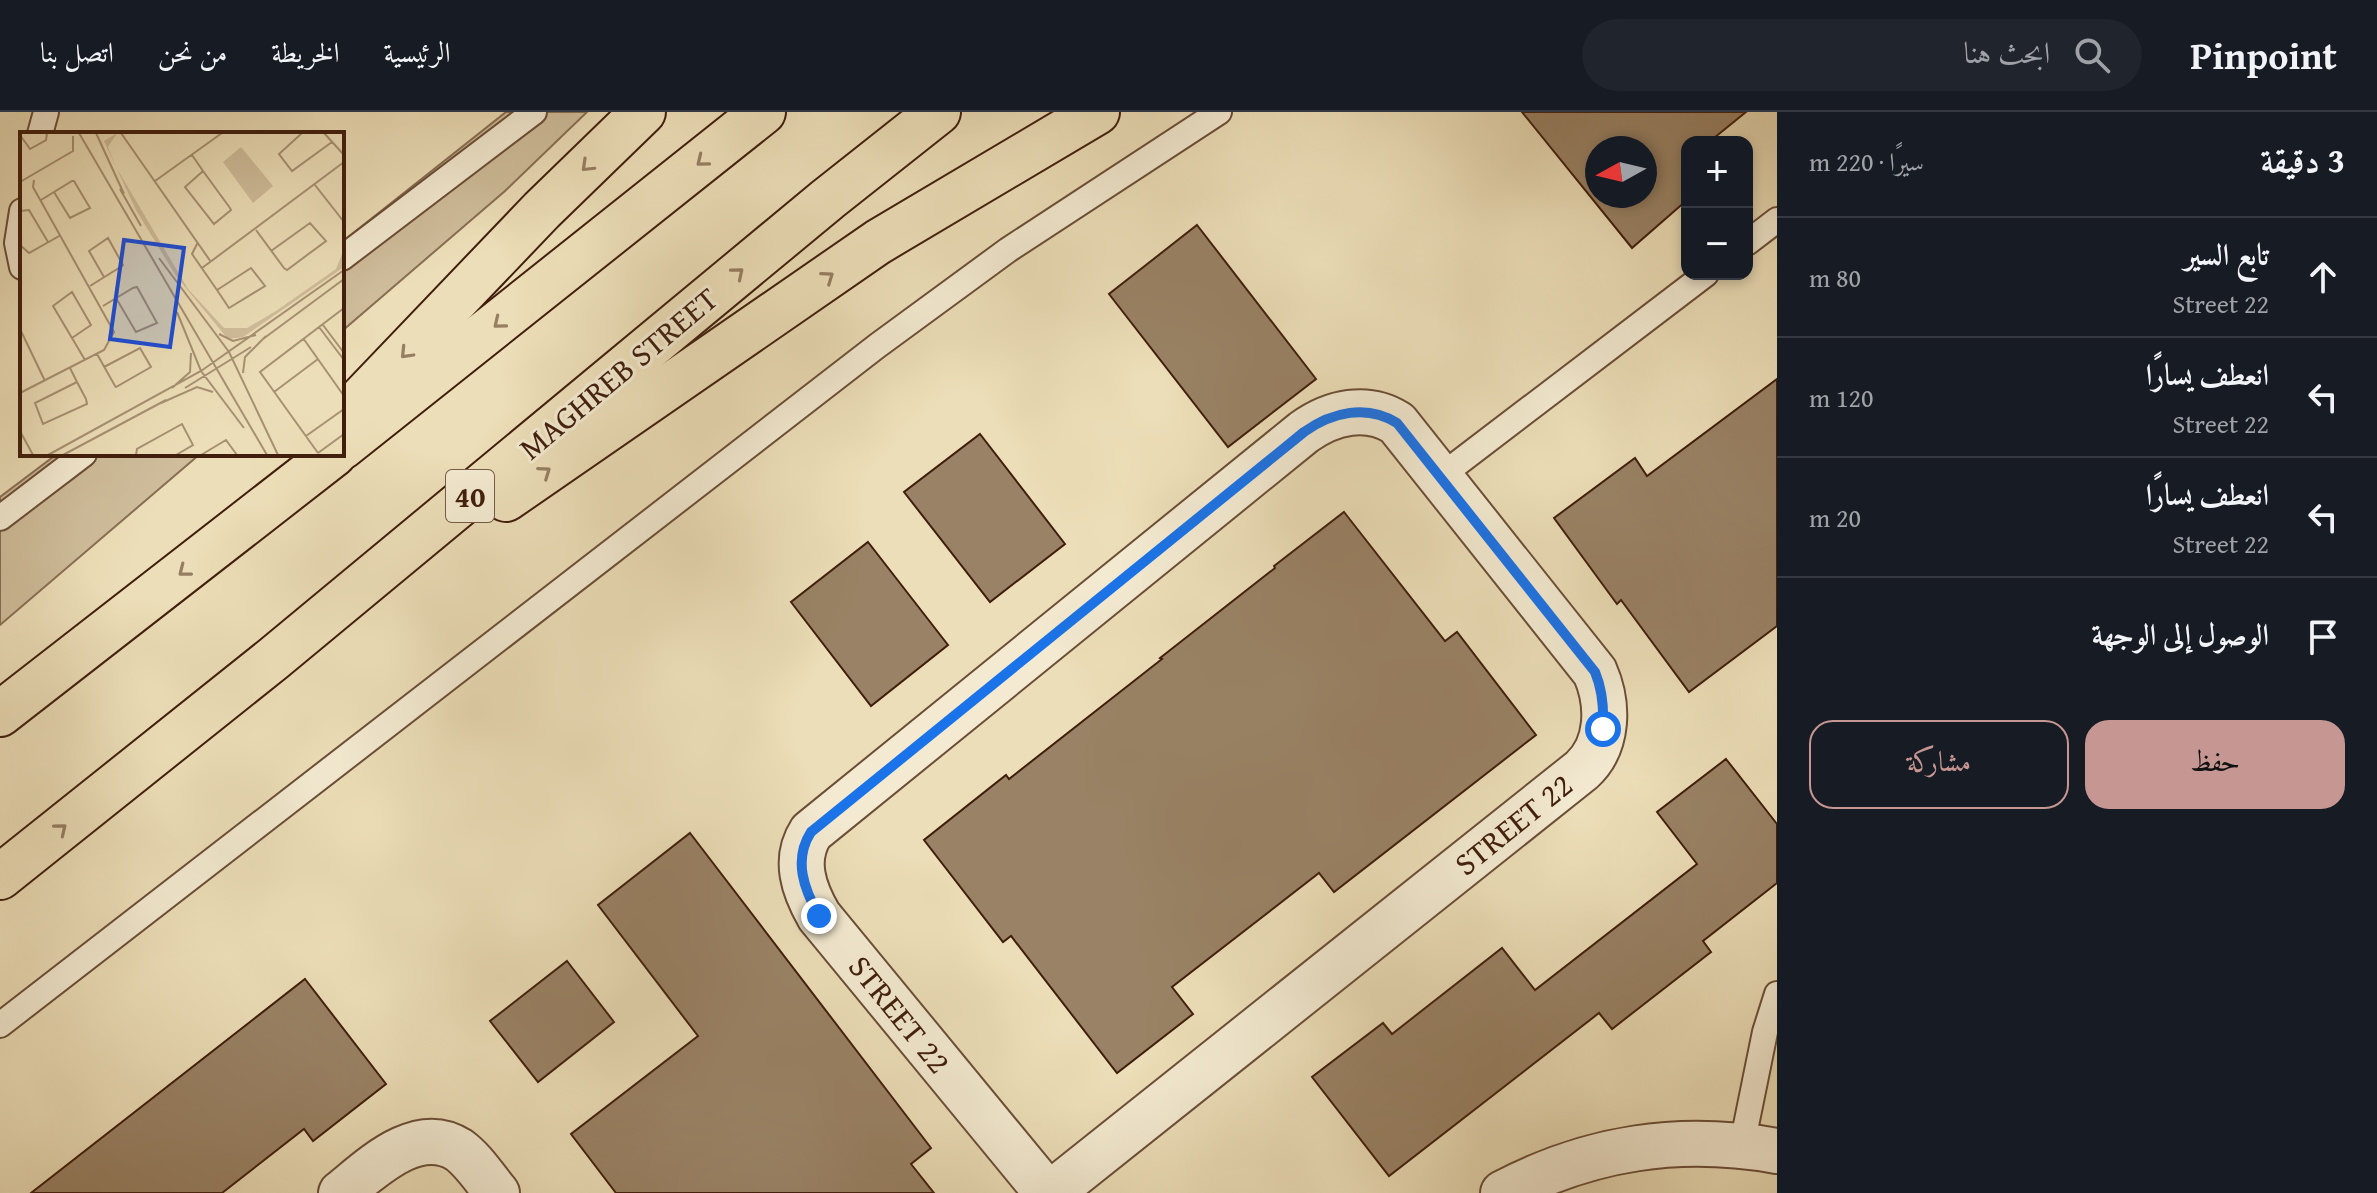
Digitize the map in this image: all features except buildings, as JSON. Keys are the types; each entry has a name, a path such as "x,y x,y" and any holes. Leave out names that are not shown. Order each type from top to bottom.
{"highway":[{"path":"344,418 542,210 643,112"},
{"path":"344,445 763,112"},
{"name":"MAGHREB STREET","path":"0,877 273,659 828,199 938,112"},
{"path":"273,659 878,242 1097,112"},
{"path":"237,530 307,456"},
{"path":"0,714 331,456"}],"street":[{"name":"STREET 22","path":"1357,411 1388,417 1397,423 1441,476 1595,672 1604,715 1596,753 1582,770 1049,1193 819,916 806,890 803,875 801,861 805,841 811,832 1315,424 1357,411"},
{"path":"1503,1193 1545,1174 1624,1149 1702,1142 1760,1148"},
{"path":"341,1193 386,1158 402,1149 427,1143 451,1146 461,1152 497,1193"}],"lane":[{"path":"41,132 46,112"},
{"path":"344,256 534,112"},
{"path":"0,1025 877,346 1008,250 1219,112"},
{"path":"1753,238 1777,220"},
{"path":"20,224 17,243 20,257"},
{"path":"1441,476 1698,280"},
{"path":"0,518 72,458"},
{"path":"1760,1148 1765,1032 1777,994"}],"shaded area":[{"path":"506,112 587,112 505,191 344,329 344,240"},
{"path":"54,456 198,456 0,625 0,497"}],"route":[{"path":"819,916 806,890 801,861 805,841 811,832 1304,432 1328,418 1357,411 1373,412 1397,423 1595,672 1604,702 1603,729"}]}
